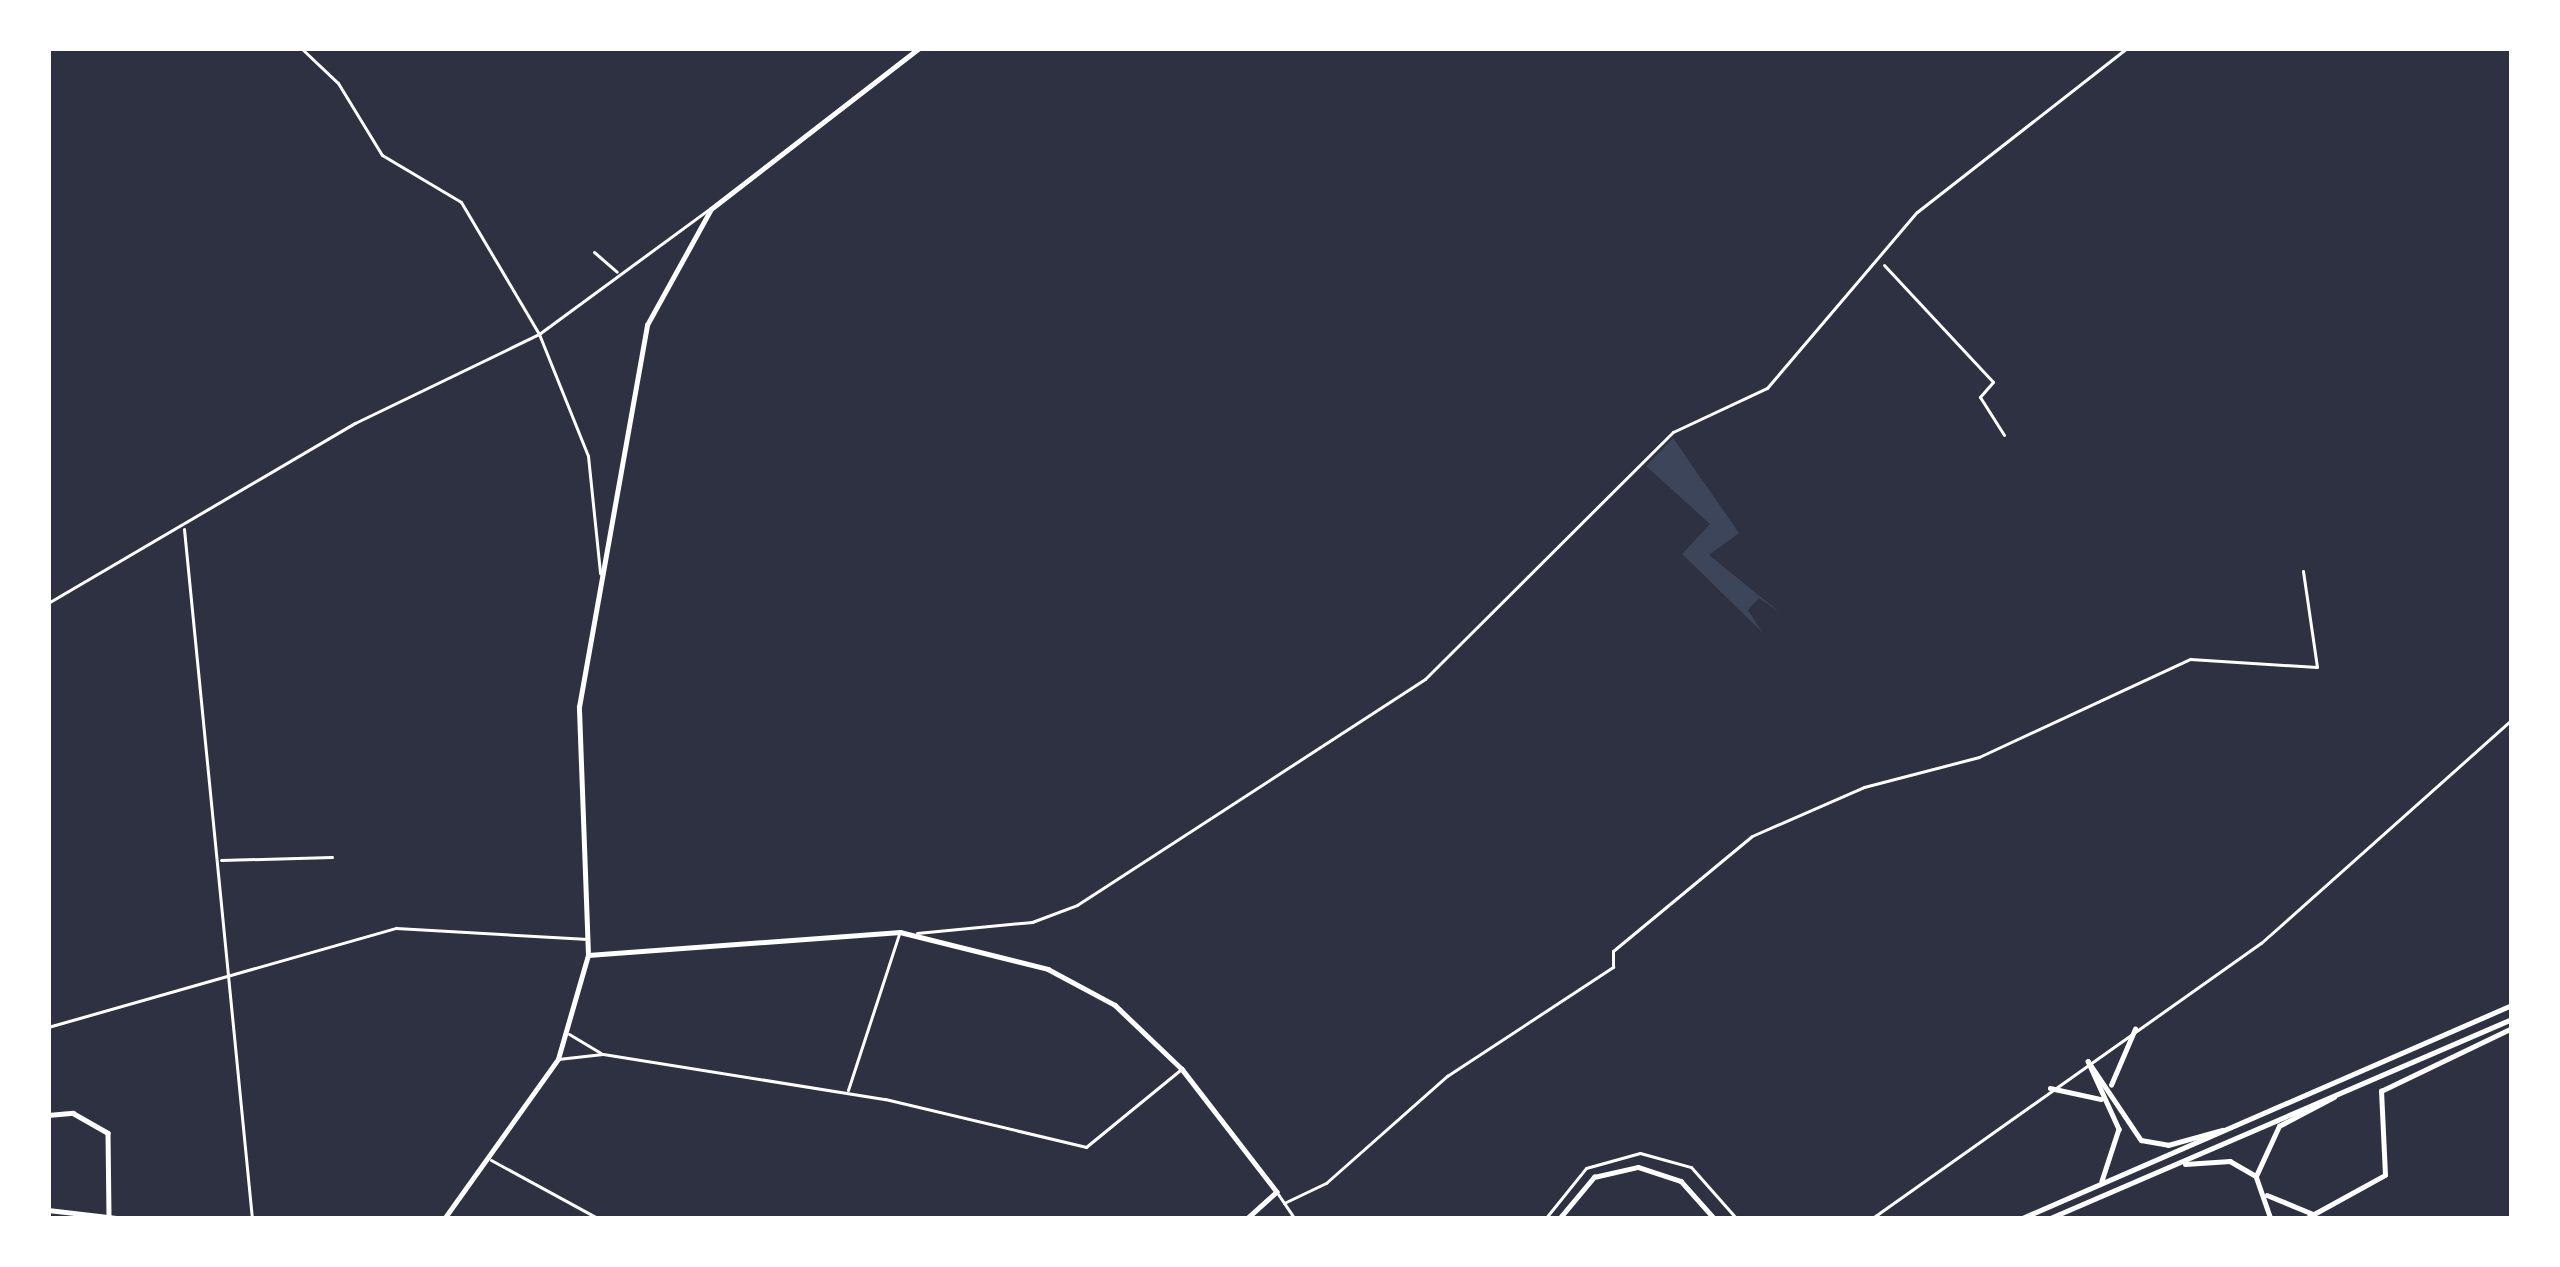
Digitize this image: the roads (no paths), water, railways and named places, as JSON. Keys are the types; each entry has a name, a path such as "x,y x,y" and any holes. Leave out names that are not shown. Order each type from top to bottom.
{"main road":[{"path":"444,1219 491,1160 558,1059 569,1034 588,955 579,707 647,325 711,209 919,48"},
{"path":"588,955 900,932 1086,987 1182,1069 1277,1192 1247,1219"},
{"path":"2020,1219 2512,1005"},
{"path":"2048,1219 2512,1019"},
{"path":"2111,1085 2135,1028"},
{"path":"2305,1219 2385,1175 2381,1091 2512,1028"},
{"path":"2088,1061 2111,1085 2120,1121 2141,1140 2168,1145 2228,1129"},
{"path":"2088,1061 2120,1142 2099,1185"},
{"path":"2050,1088 2106,1102"},
{"path":"2256,1176 2279,1126 2334,1096"},
{"path":"48,1115 87,1117 108,1133 109,1219"},
{"path":"2107,1195 2209,1159 2256,1176 2271,1218"},
{"path":"1559,1219 1594,1178 1638,1167 1682,1181 1715,1219"},
{"path":"2266,1195 2282,1208 2313,1214"},
{"path":"2282,1208 2284,1219"},
{"path":"48,1210 126,1219"}],"street":[{"path":"301,48 338,83 382,154 460,202 538,334 588,456 601,573"},
{"path":"914,934 1032,922 1078,905 1265,792 1425,679 1673,433 1767,388 1883,264 1917,212 2127,48"},
{"path":"48,603 184,528 355,423 538,334 617,272 711,209"},
{"path":"594,252 617,272"},
{"path":"1883,264 1993,382 1979,397 2004,435"},
{"path":"184,528 250,1217"},
{"path":"1284,1203 1326,1184 1447,1076 1613,967 1613,951 1707,865 1794,814 1946,759 1979,758 2190,659 2317,667 2303,571"},
{"path":"1870,1219 2280,928 2512,719"},
{"path":"219,860 332,857"},
{"path":"48,1027 396,928 590,939"},
{"path":"847,1093 900,932"},
{"path":"569,1034 603,1054"},
{"path":"558,1059 603,1054 847,1093 1086,1147 1182,1069"},
{"path":"1545,1219 1586,1168 1640,1153 1690,1168 1737,1219"},
{"path":"491,1160 599,1219"},
{"path":"1277,1192 1294,1219"}]}
